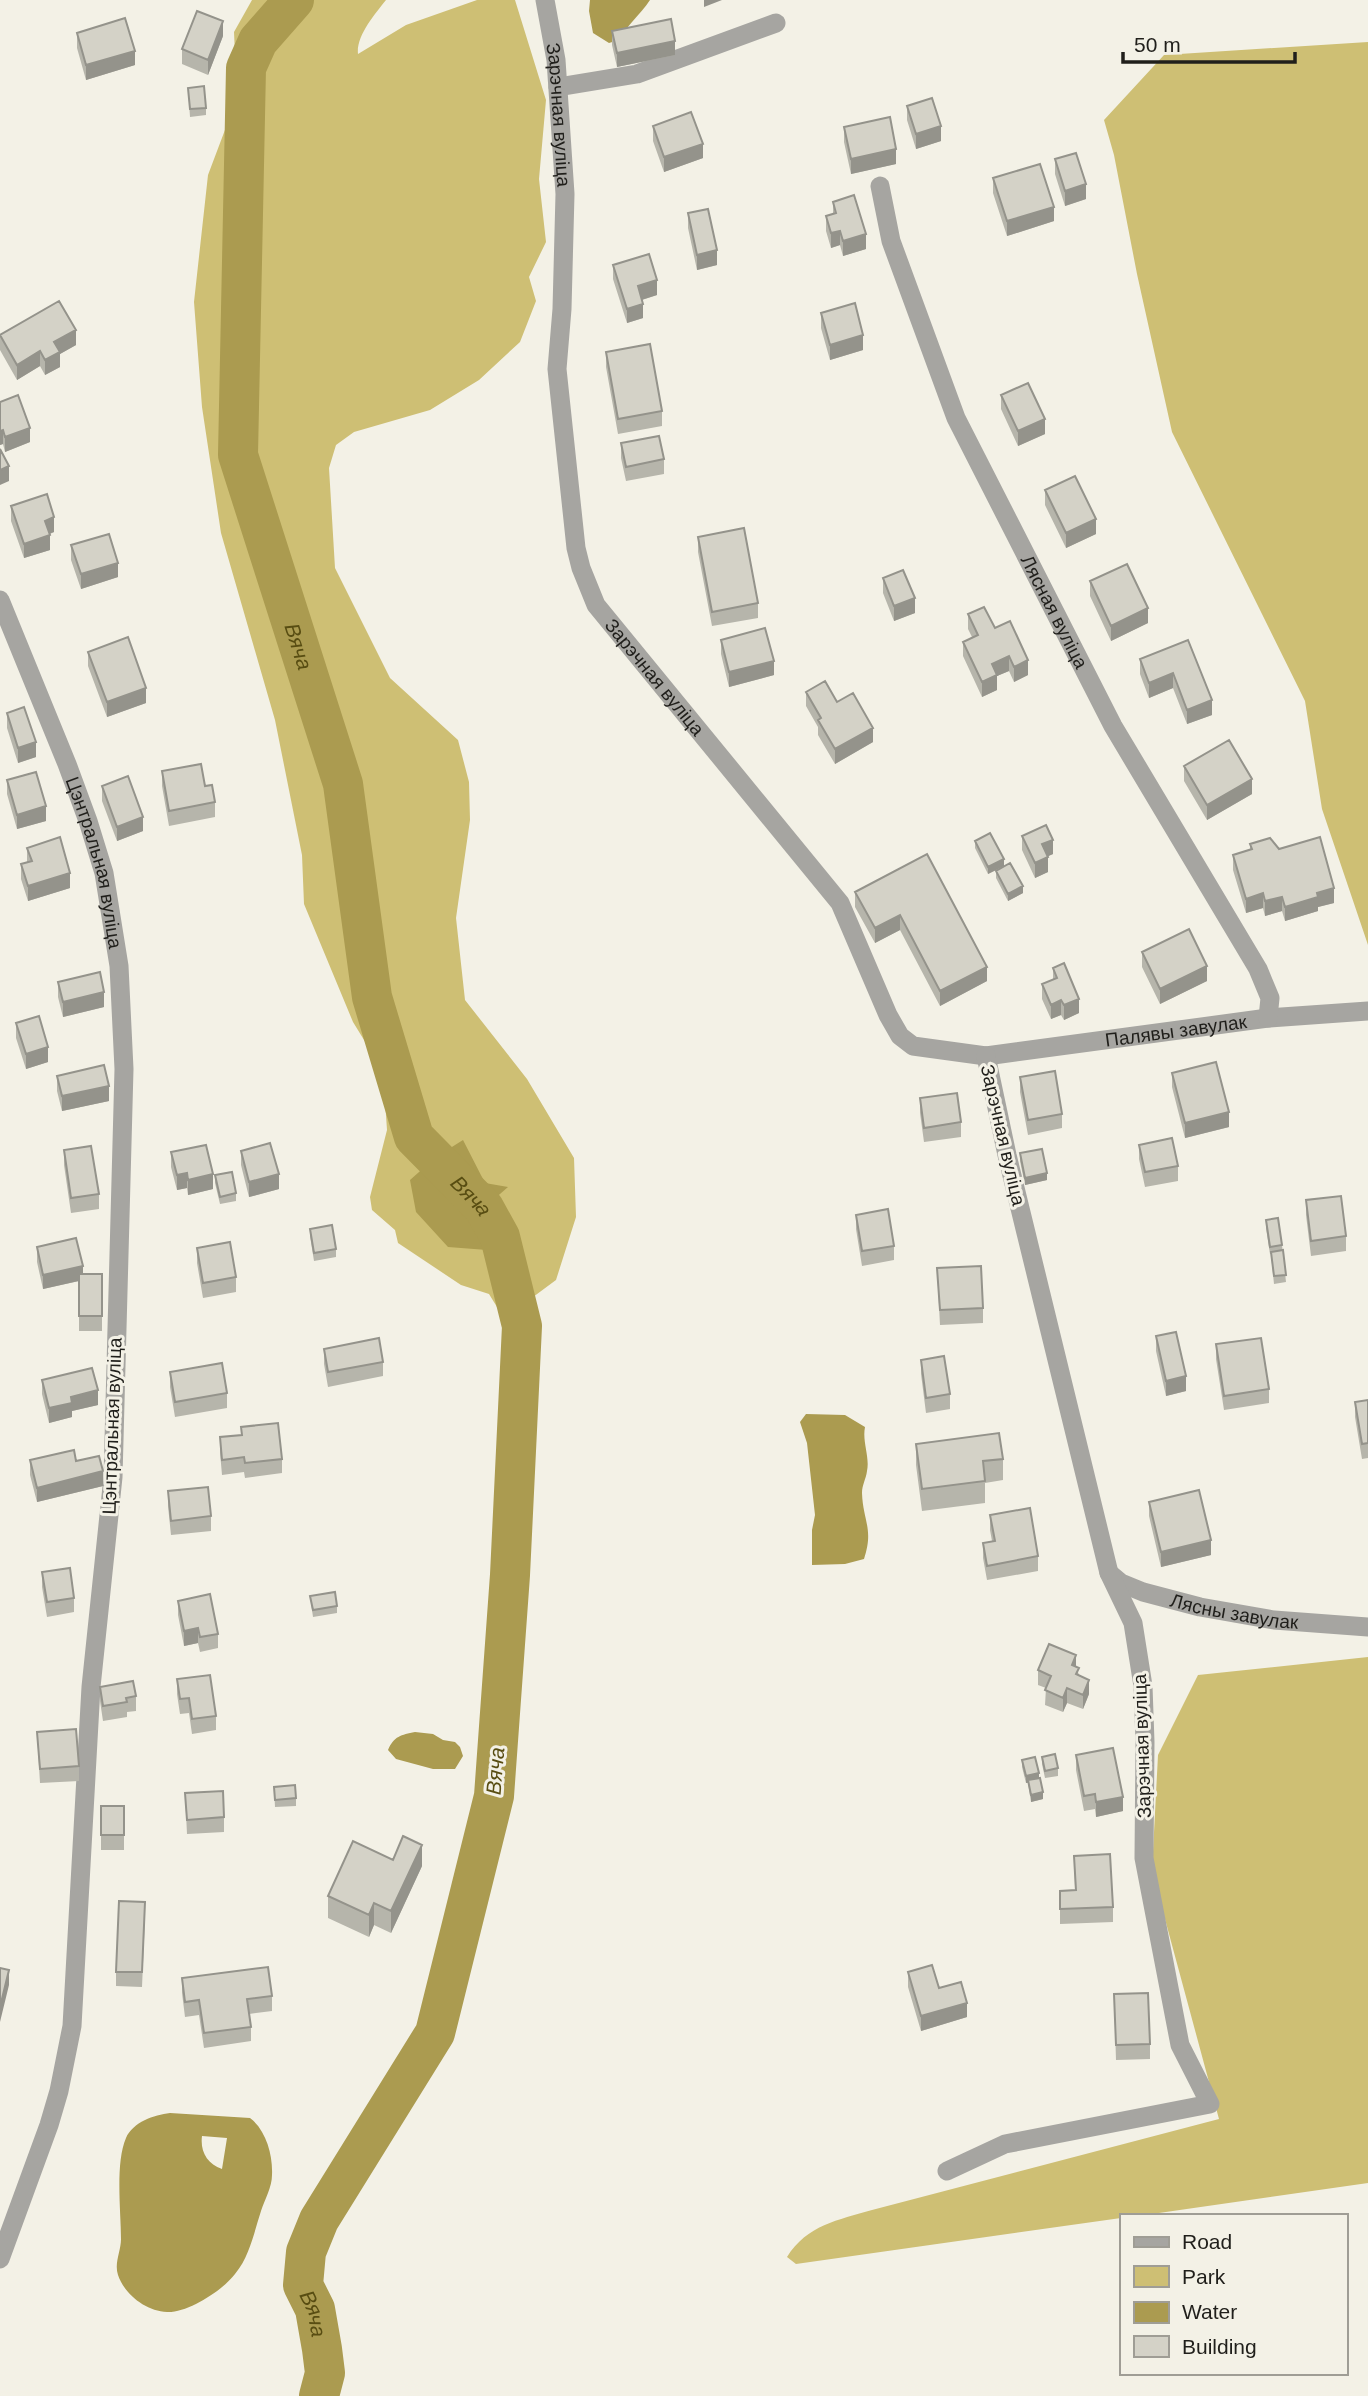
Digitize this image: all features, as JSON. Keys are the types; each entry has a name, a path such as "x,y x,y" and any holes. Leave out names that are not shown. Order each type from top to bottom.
{"street":[{"name":"Зарэчная вуліца","path":"545,0 556,60 565,194 562,309 557,369 576,548 581,568 596,605 840,903 888,1015 900,1036 913,1046 986,1056 1007,1155 1109,1573 1133,1623 1143,1686 1144,1858 1180,2045 1210,2104 1005,2144 947,2171"},
{"path":"558,87 637,74 776,23"},
{"name":"Лясная вуліца","path":"880,186 891,241 956,418 1112,726 1258,969 1270,998 1268,1018"},
{"name":"Цэнтральная вуліца","path":"0,600 67,764 104,873 119,966 124,1069 113,1477 91,1686 72,2026 49,2125 0,2259"},
{"name":"Палявы завулак","path":"986,1056 1268,1018 1368,1011"},
{"name":"Лясны завулак","path":"1109,1573 1121,1583 1143,1592 1200,1607 1274,1620 1368,1628"}],"green space":[{"path":"252,0 386,0 363,33 358,54 406,25 477,0 515,0 546,100 539,179 546,242 529,277 536,301 520,342 479,380 430,410 354,432 336,445 329,468 335,568 390,678 458,740 469,782 470,820 456,918 465,1000 527,1079 574,1158 576,1217 556,1280 529,1300 506,1310 497,1307 489,1294 461,1285 398,1243 395,1230 372,1210 370,1197 387,1130 383,1071 353,1022 304,904 302,855 275,720 221,533 202,407 194,302 208,175 237,98 234,32"},
{"path":"1368,42 1368,945 1322,809 1305,701 1172,432 1114,155 1104,120 1164,55"},
{"path":"1368,1657 1368,2183 1152,2214 1120,2214 1120,2218 796,2264 787,2257 795,2246 824,2225 847,2217 1219,2119 1152,1871 1158,1755 1198,1675"}],"water":[{"path":"590,0 650,0 619,40 609,43 593,33"},
{"path":"463,1140 485,1183 508,1187 484,1208 500,1237 487,1250 448,1247 416,1212 410,1180 436,1157"},
{"path":"806,1414 845,1415 865,1427 868,1466 862,1493 868,1540 864,1559 845,1564 812,1565 815,1515 807,1443 800,1422"},
{"path":"415,1732 433,1734 443,1740 455,1742 463,1756 455,1769 433,1769 396,1759 388,1750 395,1739"},
{"path":"170,2113 250,2118 260,2129 270,2151 272,2180 251,2244 240,2267 222,2287 204,2299 185,2309 167,2312 151,2309 137,2301 121,2282 117,2266 121,2239 120,2174 126,2138 129,2132 145,2120","holes":["202,2136 227,2138 222,2169 212,2164 206,2156 202,2147"]}],"building":[{"path":"197,11 223,21 208,60 182,49"},
{"path":"125,18 135,51 86,65 77,33"},
{"path":"671,19 675,41 617,53 612,31"},
{"path":"204,86 206,108 190,109 188,88"},
{"path":"932,98 941,126 916,134 907,106"},
{"path":"691,112 703,144 664,157 653,126"},
{"path":"890,117 896,149 851,159 844,127"},
{"path":"1076,153 1086,184 1065,191 1055,159"},
{"path":"1040,164 1054,207 1007,221 993,178"},
{"path":"854,195 866,234 843,241 840,231 831,233 826,216 836,213 833,202"},
{"path":"708,209 717,250 697,255 688,213"},
{"path":"649,254 657,280 638,286 643,304 627,309 613,265"},
{"path":"59,301 76,330 54,342 60,352 45,360 40,351 17,365 0,335"},
{"path":"855,303 863,335 830,345 821,313"},
{"path":"650,344 662,411 618,419 606,352"},
{"path":"1028,383 1045,419 1018,431 1001,395"},
{"path":"18,395 30,428 5,437 3,430 0,431 0,402"},
{"path":"659,436 664,459 626,467 621,443"},
{"path":"0,449 9,466 0,470"},
{"path":"1075,476 1096,519 1066,533 1045,490"},
{"path":"47,494 54,517 45,521 50,535 24,544 11,506"},
{"path":"744,528 758,603 712,612 698,537"},
{"path":"109,534 118,563 81,574 71,545"},
{"path":"1127,564 1148,608 1111,626 1090,581"},
{"path":"903,570 915,598 894,606 883,578"},
{"path":"984,607 995,628 1010,621 1028,660 1014,667 1009,656 992,664 997,675 982,682 963,642 978,635 968,614"},
{"path":"765,628 774,661 729,672 721,640"},
{"path":"128,637 146,688 107,702 88,652"},
{"path":"1188,640 1212,700 1187,710 1173,673 1149,683 1140,659"},
{"path":"825,681 837,702 853,693 873,728 835,749 806,692"},
{"path":"24,707 36,742 18,748 7,713"},
{"path":"1229,740 1252,779 1207,805 1184,766"},
{"path":"201,764 205,786 212,785 215,802 169,811 162,771"},
{"path":"36,772 46,806 17,815 7,780"},
{"path":"128,776 143,817 117,827 102,786"},
{"path":"1046,825 1053,840 1042,844 1048,857 1035,863 1022,836"},
{"path":"990,833 1004,859 988,867 975,841"},
{"path":"60,837 70,873 28,886 21,864 32,861 27,848"},
{"path":"1320,837 1334,888 1317,893 1318,897 1285,907 1282,897 1265,901 1263,893 1246,899 1233,855 1252,849 1250,844 1270,838 1279,849"},
{"path":"927,854 987,967 940,991 900,915 875,928 855,892"},
{"path":"1010,863 1023,886 1008,894 996,871"},
{"path":"1189,929 1207,966 1160,989 1142,952"},
{"path":"1064,963 1079,999 1064,1005 1061,1000 1051,1005 1042,984 1057,978 1053,968"},
{"path":"100,972 104,992 63,1002 58,982"},
{"path":"39,1016 48,1047 26,1054 16,1023"},
{"path":"1216,1062 1229,1112 1185,1123 1172,1073"},
{"path":"104,1065 109,1086 62,1096 57,1076"},
{"path":"1055,1071 1062,1114 1028,1120 1020,1077"},
{"path":"957,1093 961,1122 924,1128 920,1098"},
{"path":"1172,1138 1178,1166 1145,1172 1139,1145"},
{"path":"270,1143 279,1174 249,1182 241,1151"},
{"path":"206,1145 213,1174 188,1180 187,1173 177,1175 171,1152"},
{"path":"91,1146 99,1194 71,1198 64,1150"},
{"path":"1042,1149 1047,1173 1025,1178 1020,1153"},
{"path":"232,1172 236,1193 220,1197 215,1175"},
{"path":"1341,1196 1346,1236 1311,1241 1306,1200"},
{"path":"888,1209 894,1246 862,1251 856,1215"},
{"path":"1278,1218 1282,1245 1270,1247 1266,1220"},
{"path":"332,1225 336,1249 314,1253 310,1229"},
{"path":"76,1238 83,1266 43,1275 37,1247"},
{"path":"230,1242 236,1277 203,1283 197,1248"},
{"path":"1283,1250 1286,1275 1274,1276 1271,1252"},
{"path":"981,1266 983,1308 940,1310 937,1268"},
{"path":"79,1274 102,1274 102,1316 79,1316"},
{"path":"1176,1332 1186,1376 1166,1381 1156,1336"},
{"path":"379,1338 383,1362 328,1372 324,1349"},
{"path":"1261,1338 1269,1389 1224,1396 1216,1344"},
{"path":"944,1356 950,1394 926,1398 921,1360"},
{"path":"222,1363 227,1393 175,1402 170,1372"},
{"path":"92,1368 98,1390 71,1397 72,1403 49,1408 42,1380"},
{"path":"1368,1400 1368,1443 1362,1444 1355,1402"},
{"path":"278,1423 282,1459 245,1463 244,1457 222,1460 220,1437 242,1435 241,1427"},
{"path":"999,1433 1003,1459 983,1461 985,1481 922,1489 916,1444"},
{"path":"74,1450 76,1461 99,1456 103,1471 37,1488 30,1460"},
{"path":"208,1487 211,1516 171,1521 168,1491"},
{"path":"1199,1490 1211,1540 1161,1552 1149,1502"},
{"path":"1030,1508 1038,1556 987,1566 983,1543 995,1541 990,1515"},
{"path":"70,1568 74,1598 47,1602 42,1572"},
{"path":"335,1592 337,1606 313,1610 310,1596"},
{"path":"210,1594 218,1634 200,1637 198,1628 184,1631 178,1601"},
{"path":"1049,1644 1076,1655 1072,1665 1079,1668 1076,1674 1089,1680 1083,1695 1067,1688 1063,1698 1045,1690 1051,1676 1038,1670"},
{"path":"210,1675 216,1716 192,1719 189,1698 180,1699 177,1679"},
{"path":"133,1681 136,1696 126,1698 127,1702 103,1706 100,1687"},
{"path":"76,1729 79,1766 40,1769 37,1732"},
{"path":"1113,1748 1123,1797 1096,1802 1095,1794 1084,1796 1076,1755"},
{"path":"1055,1754 1058,1768 1045,1771 1042,1757"},
{"path":"1035,1757 1039,1773 1026,1776 1022,1760"},
{"path":"1040,1778 1043,1792 1031,1795 1028,1780"},
{"path":"295,1785 296,1798 275,1800 274,1787"},
{"path":"223,1791 224,1817 187,1820 185,1793"},
{"path":"101,1806 124,1806 124,1835 101,1835"},
{"path":"403,1836 422,1845 391,1911 374,1903 369,1915 328,1896 353,1841 393,1860"},
{"path":"1110,1854 1113,1907 1060,1909 1060,1891 1076,1890 1074,1856"},
{"path":"119,1901 145,1902 142,1972 116,1972"},
{"path":"932,1965 939,1988 961,1982 967,2003 921,2016 908,1972"},
{"path":"268,1967 272,1996 247,1999 251,2027 204,2033 199,2000 185,2002 182,1978"},
{"path":"0,1968 9,1970 0,2007"},
{"path":"1148,1993 1150,2044 1116,2045 1114,1994"}],"waterway":[{"name":"Вяча","path":"294,0 258,41 246,68 238,455 343,784 372,997 414,1137 484,1208 500,1237 522,1326 510,1575 494,1796 435,2033 319,2220 306,2252 303,2285 315,2309 325,2373 319,2396"}]}
